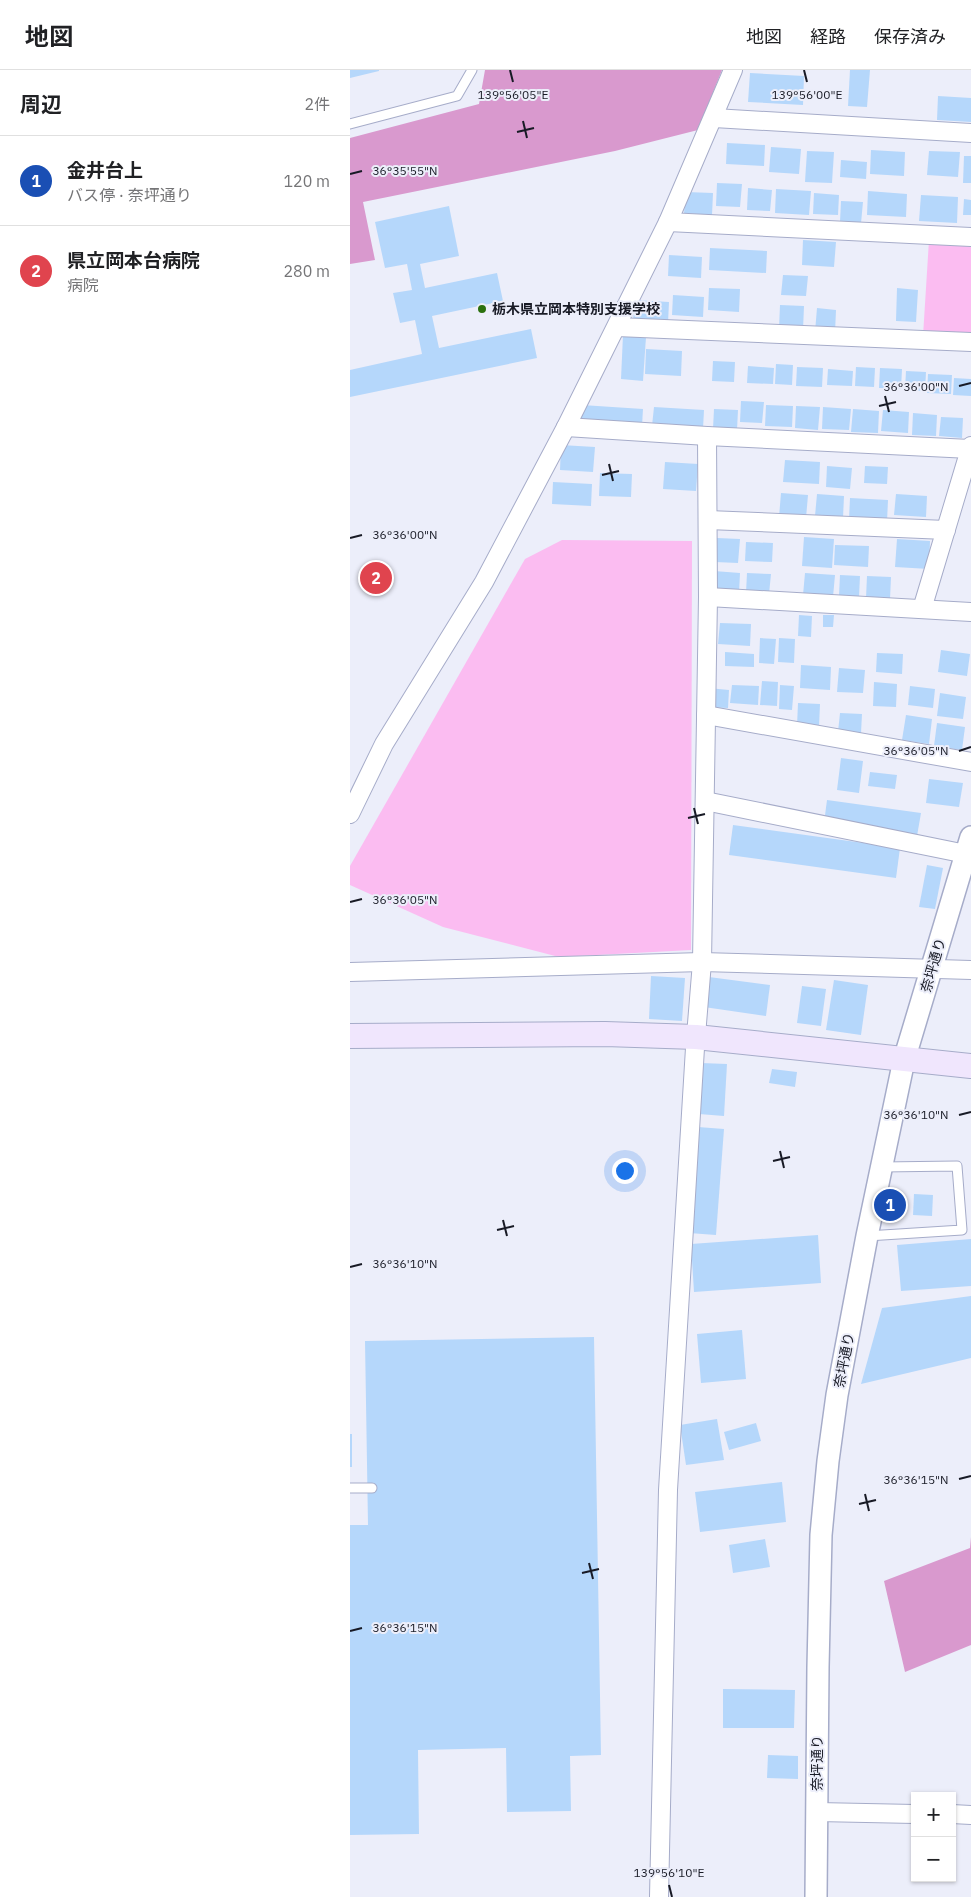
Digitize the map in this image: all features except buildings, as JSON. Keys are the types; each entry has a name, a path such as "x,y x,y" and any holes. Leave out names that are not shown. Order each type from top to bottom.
{"main road":[{"path":"350,1036 606,1034 696,1037 971,1066"}],"street":[{"path":"350,814 384,744 484,582 566,426 668,222 734,70"},
{"path":"714,118 971,133"},
{"path":"668,222 971,237"},
{"path":"617,326 971,342"},
{"path":"566,426 707,436 971,448 922,609"},
{"path":"660,1897 668,1490 702,962 708,596 707,436"},
{"path":"708,520 946,530"},
{"path":"708,596 971,612"},
{"path":"706,715 971,762"},
{"path":"705,801 968,846"},
{"name":"奈坪通り","path":"816,1897 821,1535 837,1394 867,1236 904,1060 968,846"},
{"path":"350,972 702,962 971,970"},
{"path":"817,1812 911,1814"},
{"path":"956,1814 971,1815"}],"lane":[{"path":"350,124 456,96 472,70"},
{"path":"867,1236 962,1230 957,1166 882,1167"},
{"path":"350,1488 372,1488"}],"shaded area":[{"path":"485,70 722,70 698,130 615,151 363,202 375,260 350,264 350,138 479,104"},
{"path":"929,240 971,242 971,337 923,336"},
{"path":"562,540 692,541 691,950 559,957 443,927 350,885 350,866 525,559"},
{"path":"971,1537 971,1645 905,1672 884,1581 970,1548"}],"place":[{"name":"栃木県立岡本特別支援学校","path":"482,309"},
{"name":"県立岡本台病院","path":"376,578"},
{"name":"金井台上","path":"890,1205"}]}
